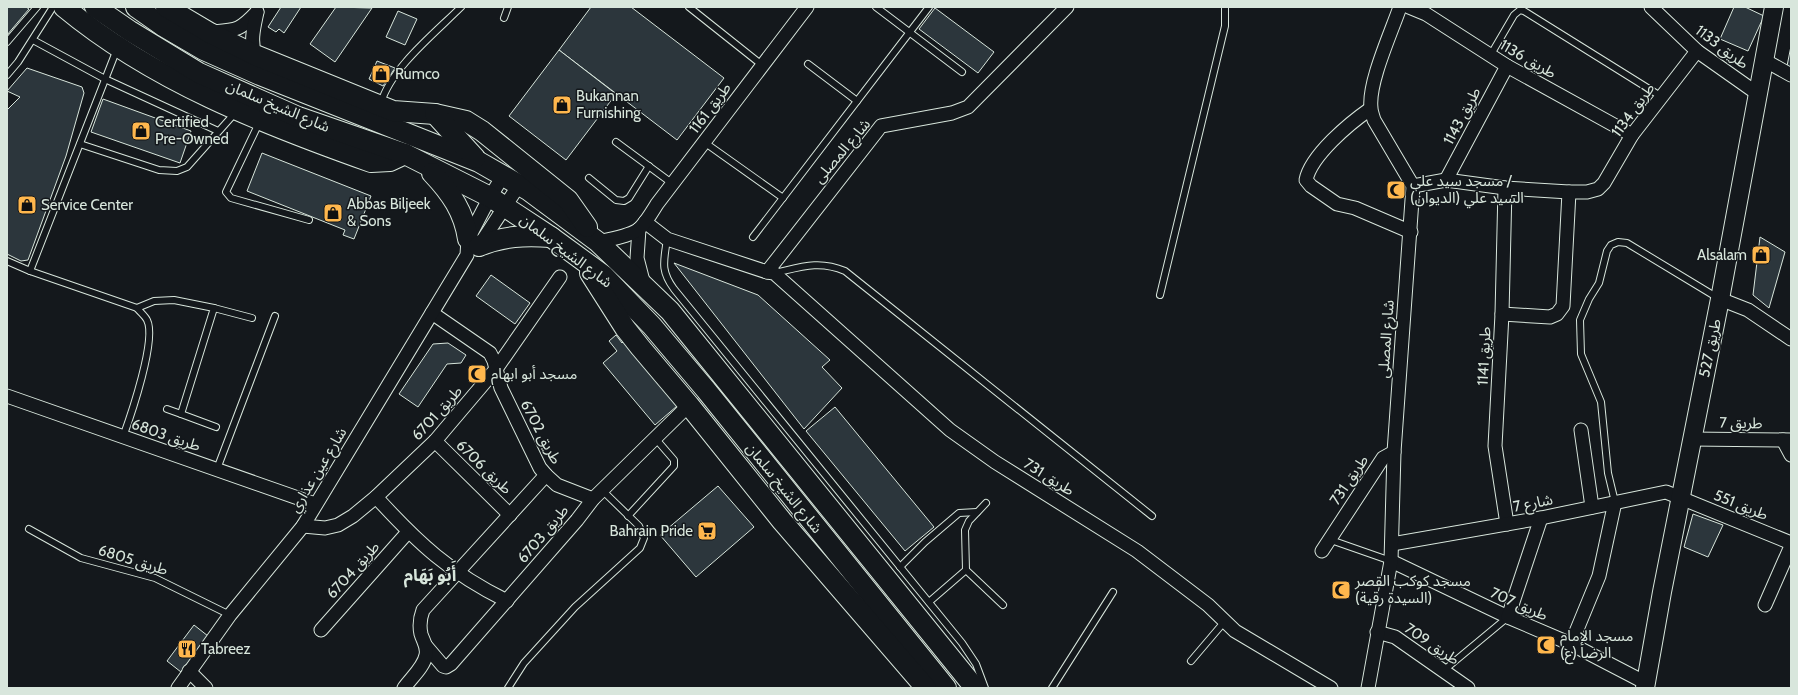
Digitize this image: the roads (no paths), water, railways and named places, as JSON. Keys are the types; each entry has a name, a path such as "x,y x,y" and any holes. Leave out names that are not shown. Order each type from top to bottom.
{"main road":[{"path":"64,7 118,46 172,78 238,110 275,120"},
{"name":"شارع الشيخ سلمان","path":"95,7 130,31 275,120 371,162 390,161 405,154 425,166 498,202 580,257 603,275 656,332 706,390 946,688"},
{"name":"شارع الشيخ سلمان","path":"136,7 163,26 204,50 260,75 479,162 511,180 598,242 670,311 975,688"},
{"path":"166,7 255,55 393,111 435,114 466,121 482,131 568,200 598,242"},
{"path":"435,114 479,162"},
{"path":"425,166 453,198 464,219 471,247 503,238 527,235 551,237"},
{"path":"580,257 625,328 782,521 926,688"}],"street":[{"name":"طريق 1161","path":"642,226 807,7"},
{"name":"شارع المصلى","path":"770,272 881,126 952,113 968,107 1068,7"},
{"path":"1400,7 1372,91 1370,109 1374,120 1413,186 1446,180 1505,188 1569,192 1563,306 1557,314 1550,316 1502,314"},
{"name":"طريق 1136","path":"1409,7 1429,11 1490,56 1632,135"},
{"name":"طريق 1133","path":"1651,7 1697,51 1758,94"},
{"name":"طريق 527","path":"1645,685 1691,439 1720,299 1774,7"},
{"path":"210,32 231,31 242,27 258,10"},
{"path":"255,55 252,38 258,10"},
{"name":"طريق 1134","path":"1569,192 1587,192 1598,189 1604,183 1632,135 1697,51"},
{"path":"1764,60 1791,75"},
{"name":"طريق 1143","path":"1446,180 1507,66"},
{"path":"1370,109 1352,122 1326,147 1308,172 1306,180 1311,186 1337,204 1355,208 1410,232"},
{"path":"498,202 511,180"},
{"path":"498,202 511,180"},
{"name":"شارع المصلى","path":"1368,688 1391,561 1394,452 1413,186"},
{"name":"طريق 1141","path":"1505,188 1502,314 1495,446 1507,524"},
{"name":"شارع عين عذاري","path":"178,688 188,671 230,614 303,526 498,202"},
{"name":"شارع عين عذاري","path":"471,247 498,202"},
{"path":"642,226 667,239 770,272"},
{"path":"598,242 620,236 642,226"},
{"path":"642,226 637,258 644,285"},
{"name":"طريق 731","path":"770,272 950,430 995,462 1137,551 1208,605 1235,632 1331,688"},
{"name":"طريق 6701","path":"303,526 325,528 338,524 353,516 376,497 435,441 496,369 560,277"},
{"path":"1720,299 1748,310 1791,339"},
{"name":"طريق 6702","path":"432,313 490,353 494,361 501,388 538,464 546,475 557,485 597,494"},
{"name":"طريق 6803","path":"7,396 316,504"},
{"name":"طريق 6703","path":"426,646 441,665 446,667 448,666 507,601 577,520 597,494 689,405"},
{"path":"1581,430 1592,507"},
{"name":"طريق 7","path":"1691,439 1787,440"},
{"path":"1787,440 1791,455"},
{"name":"طريق 6706","path":"435,441 510,514"},
{"name":"طريق 731","path":"1322,551 1328,539 1383,458 1394,452"},
{"name":"طريق 6706","path":"426,646 421,634 420,625 423,610 546,475"},
{"name":"شارع 7","path":"1392,544 1541,518 1666,492 1680,496"},
{"name":"طريق 551","path":"1680,496 1791,543"},
{"path":"376,497 426,549 457,573 507,601"},
{"path":"1571,644 1599,576 1615,502"},
{"path":"1508,617 1541,518"},
{"name":"طريق 6704","path":"321,630 408,532"},
{"path":"1765,605 1791,546"},
{"name":"طريق 707","path":"1391,561 1508,617 1571,644 1645,685"},
{"name":"طريق 709","path":"1377,632 1395,637 1468,688"},
{"path":"404,688 424,661 426,646"},
{"path":"188,671 206,688"}],"lane":[{"path":"7,42 37,7"},
{"path":"7,75 33,40 53,7"},
{"path":"380,105 384,93 398,70 461,7"},
{"path":"504,18 508,7"},
{"path":"876,7 962,72"},
{"path":"753,237 929,7"},
{"path":"1160,295 1225,26 1225,7"},
{"path":"693,8 762,66"},
{"path":"1490,56 1514,15 1520,10 1524,10 1662,97"},
{"path":"33,40 106,79 218,131"},
{"path":"30,271 118,46"},
{"path":"808,64 857,101"},
{"path":"80,144 159,170 177,171 187,167 238,110"},
{"path":"275,120 250,139 226,192 230,198 309,220"},
{"path":"616,142 673,184"},
{"path":"704,142 783,198"},
{"path":"589,178 616,200 624,201 629,198 649,166"},
{"path":"667,239 663,268 668,281 969,652 978,669 985,688"},
{"path":"1615,502 1608,473 1601,402 1581,354 1580,320 1589,298 1599,283 1607,251 1611,245 1618,242 1627,243 1720,299"},
{"path":"7,260 30,271 137,308 147,320 150,337 147,355 123,437"},
{"path":"770,272 819,264 832,266 845,271 1152,516"},
{"path":"137,308 154,301 174,300 252,318"},
{"path":"181,414 214,308"},
{"path":"217,469 275,316"},
{"path":"168,409 216,427"},
{"path":"628,516 674,466 674,460 655,438"},
{"path":"508,688 524,664 575,607 640,548 644,538 639,526 628,516 597,494"},
{"path":"986,503 968,521 965,530 966,570 1003,605"},
{"path":"900,567 959,513 977,512"},
{"name":"طريق 6805","path":"29,529 81,558 155,578 230,614"},
{"path":"1328,539 1391,561"},
{"path":"929,602 966,570"},
{"path":"1052,688 1113,592"},
{"path":"1443,671 1508,617"},
{"path":"1191,661 1225,622"}],"place":[{"name":"Rumco","path":"381,74"},
{"name":"Bukannan Furnishing","path":"562,105"},
{"name":"Certified Pre-Owned","path":"141,131"},
{"name":"مسجد سيد علي / السيد علي (الديوان)","path":"1396,190"},
{"name":"Service Center","path":"27,205"},
{"name":"Abbas Biljeek & Sons","path":"333,213"},
{"name":"Alsalam","path":"1761,255"},
{"name":"مسجد أبو ابهام","path":"477,374"},
{"name":"Bahrain Pride","path":"707,531"},
{"name":"مسجد كوكب القصر (السيدة رقية)","path":"1341,590"},
{"name":"مسجد الإمام الرضا (ع)","path":"1546,645"},
{"name":"Tabreez","path":"187,649"}],"district":[{"name":"أَبُو بَهَام","path":"430,575"}]}
